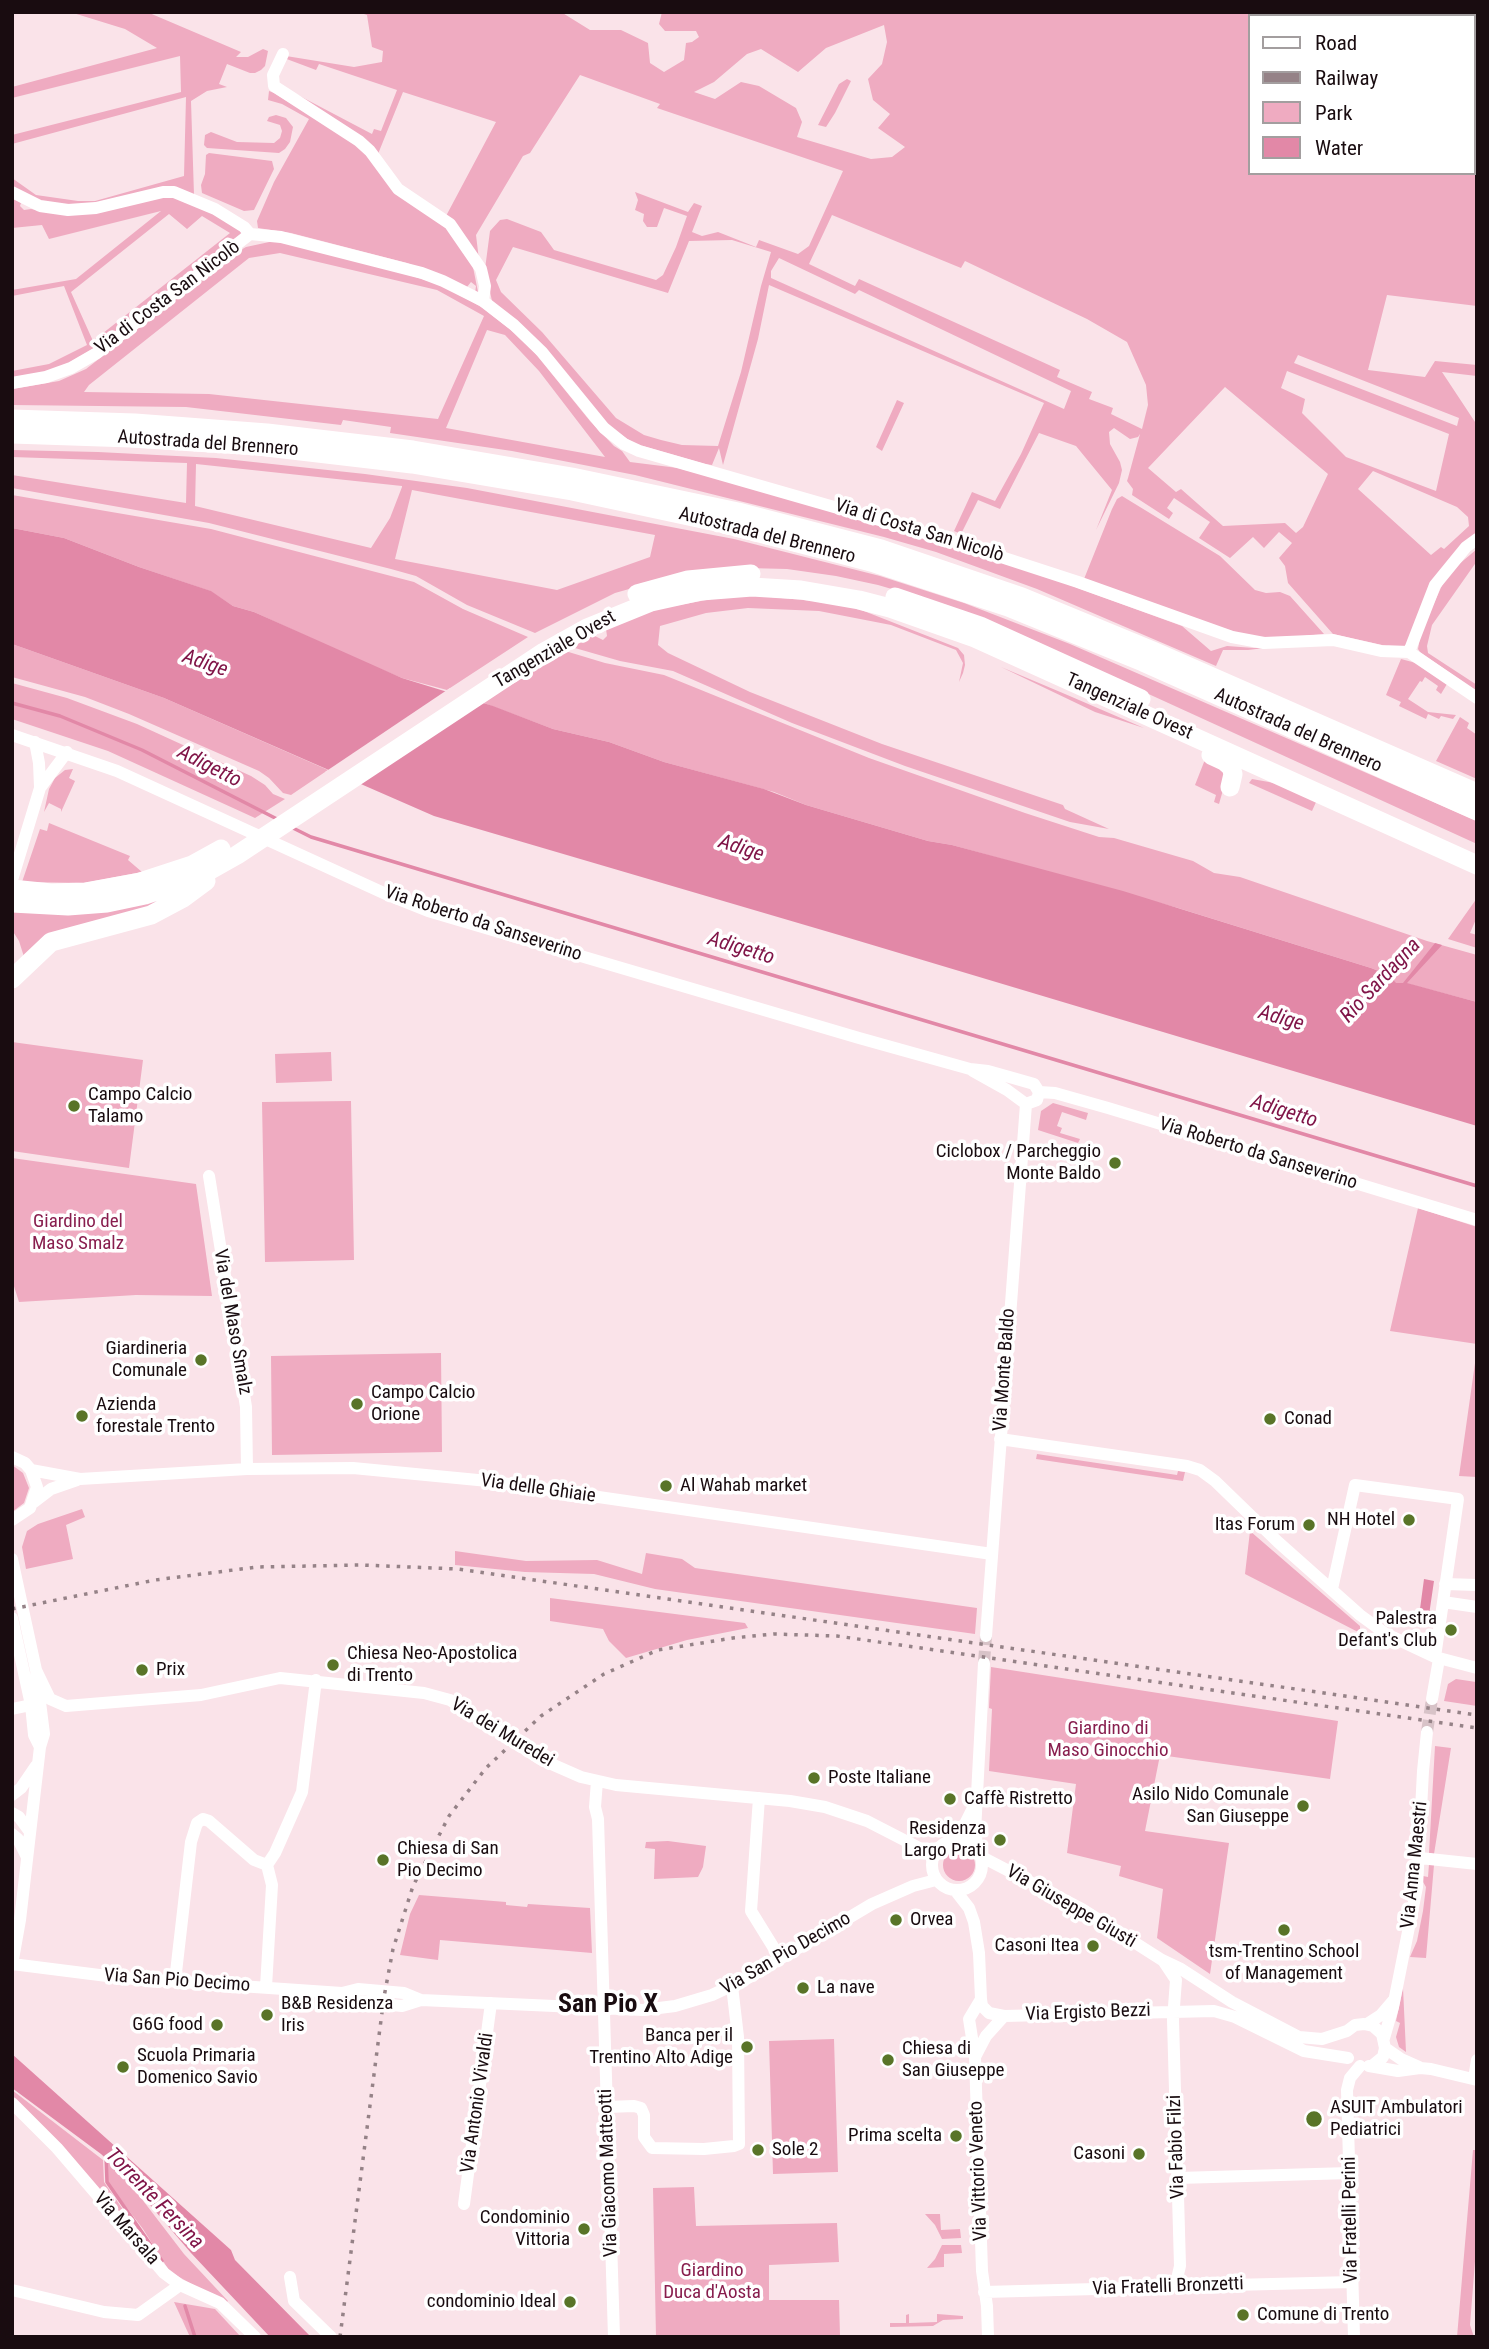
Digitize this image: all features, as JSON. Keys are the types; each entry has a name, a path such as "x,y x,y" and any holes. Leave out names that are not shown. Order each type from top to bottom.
{"highway":[{"name":"Autostrada del Brennero","path":"12,419 135,423 267,433 413,450 572,477 738,513 881,550 1022,597 1153,651 1477,793"},
{"name":"Autostrada del Brennero","path":"12,434 258,446 412,464 572,491 734,526 870,562 1008,607 1155,667 1477,811"},
{"name":"Tangenziale Ovest","path":"13,893 85,891 140,882 234,849 627,597 663,586 715,576 769,574 866,588 925,605 1017,642 1477,852"},
{"name":"Tangenziale Ovest","path":"585,622 651,602 701,591 752,587 777,587 859,600 890,608 975,638 1477,865"},
{"path":"1136,710 1152,727 1224,761 1232,771 1230,788"},
{"name":"Tangenziale Ovest","path":"13,893 68,906 127,900 184,883 219,866 234,849"},
{"path":"12,979 51,942 162,911 203,884 219,866"}],"street":[{"path":"283,54 273,75 274,86 359,141 370,151 398,189 450,224 481,269 485,286 483,301"},
{"path":"12,192 40,206 68,210 96,208 163,192 174,192 215,209 244,227 250,234"},
{"name":"Via di Costa San Nicolò","path":"12,383 46,377 71,368 97,353 250,234 281,237 422,273 483,301 514,325 542,352 604,428 624,444 639,451 949,540 1232,637 1264,643 1333,640 1381,651 1409,652 1477,698"},
{"path":"1409,652 1435,585 1466,547 1477,539"},
{"name":"Via Roberto da Sanseverino","path":"12,735 117,771 428,911 970,1069 988,1071 1036,1086 1039,1092 1055,1093 1098,1105 1477,1220"},
{"path":"13,893 40,788 35,742"},
{"path":"40,788 67,752"},
{"name":"Via Roberto da Sanseverino","path":"970,1069 1024,1102"},
{"path":"1028,1083 1022,1085 1019,1090 1024,1102 1037,1100 1039,1092"},
{"name":"Via Monte Baldo","path":"986,1636 1024,1102"},
{"name":"Via del Maso Smalz","path":"209,1176 246,1407 247,1469"},
{"path":"1000,1439 1200,1470 1216,1481 1278,1542 1360,1615 1386,1634 1437,1658 1477,1668"},
{"path":"14,1456 31,1470 37,1487 34,1502"},
{"name":"Via delle Ghiaie","path":"31,1470 80,1479 247,1469 353,1468 488,1481 992,1555"},
{"name":"Via delle Ghiaie","path":"12,1534 16,1519 34,1502 51,1489 80,1479"},
{"path":"1332,1589 1355,1485 1458,1499 1432,1699"},
{"path":"12,1559 36,1670 44,1725 13,1962"},
{"path":"1446,1584 1477,1585"},
{"path":"1443,1602 1477,1607"},
{"path":"12,1618 31,1705 34,1734 40,1747"},
{"path":"980,1855 966,1842 955,1841 943,1845 935,1856 933,1865 936,1880 955,1890 968,1888 978,1879 982,1867 980,1855 975,1832 984,1663"},
{"name":"Via dei Muredei","path":"36,1670 45,1693 56,1703 66,1706 201,1695 280,1678 424,1693 450,1700 540,1759 597,1782 790,1801 867,1821 935,1856"},
{"path":"266,1987 272,1885 267,1865 291,1821 302,1792 316,1680"},
{"path":"12,1709 31,1705"},
{"name":"Via Anna Maestri","path":"1385,2043 1409,1933 1420,1858 1427,1732"},
{"path":"12,1795 21,1788 38,1762"},
{"name":"Via Giacomo Matteotti","path":"597,1782 595,1807 598,1819 614,2337"},
{"path":"759,1798 751,1911 780,1958"},
{"path":"955,1841 976,1801"},
{"path":"12,1813 19,1817 30,1832"},
{"path":"175,1981 191,1842 197,1823 203,1819 209,1821 254,1860 267,1865"},
{"path":"12,1834 18,1839 27,1858"},
{"name":"Via Giuseppe Giusti","path":"980,1855 1082,1909 1162,1960 1299,2037 1322,2039 1348,2031 1355,2025 1367,2024"},
{"path":"1420,1858 1477,1864"},
{"name":"Via San Pio Decimo","path":"13,1962 123,1978 342,1993 358,1989 404,1993 421,2000 643,2010 676,2006 712,1995 872,1904 914,1886 936,1880"},
{"name":"Via Vittorio Veneto","path":"955,1890 966,1902 974,1922 979,1953 981,1999 969,2020 975,2057 981,2250 988,2337"},
{"path":"1162,1960 1176,1980 1173,2011 1221,2013 1297,2048 1348,2058 1366,2066 1398,2071 1420,2067"},
{"path":"607,2107 642,2108 644,2137 652,2148 737,2145 740,2139 737,2029 732,1986"},
{"path":"1395,1997 1387,2009 1367,2024 1376,2029 1401,2059 1420,2067 1475,2079 1477,2060"},
{"name":"Via Ergisto Bezzi","path":"981,1999 982,2006 989,2013 1004,2016 1173,2011"},
{"name":"Via Antonio Vivaldi","path":"464,2204 491,2003"},
{"name":"Via Fabio Filzi","path":"1173,2011 1180,2266 1176,2283"},
{"name":"Via Ergisto Bezzi","path":"975,2057 986,2036 1004,2016"},
{"path":"1348,2031 1343,2044 1348,2058"},
{"path":"1366,2066 1383,2057 1385,2043"},
{"name":"Via Fratelli Perini","path":"1354,2337 1348,2085 1366,2066"},
{"name":"Via Marsala","path":"12,2103 57,2148 164,2273 180,2285 220,2303 255,2337"},
{"path":"1178,2178 1350,2173"},
{"path":"290,2277 294,2301 331,2337"},
{"name":"Via Fratelli Bronzetti","path":"985,2292 1170,2287 1176,2283 1192,2286 1352,2282"},
{"path":"12,2290 104,2312 138,2315 180,2285"}],"green space":[{"path":"70,12 147,12 241,52 236,57 248,57 263,49 268,51 265,66 261,70 250,73 227,64 219,84 227,87 207,91 191,101 194,195 183,191 93,205 48,205 12,188 12,178 36,195 95,201 184,176 186,97 12,144 12,135 181,92 180,56 12,98 12,87 157,48 125,29"},
{"path":"358,12 561,12 590,30 621,30 648,43 650,63 664,72 684,60 686,43 699,37 696,31 665,31 659,24 662,12 1477,12 1477,306 1387,295 1368,370 1425,377 1435,361 1477,365 1477,376 1442,372 1477,425 1477,532 1460,548 1406,645 1400,649 1333,634 1288,583 1285,566 1279,558 1292,543 1279,532 1264,548 1253,537 1230,558 1199,538 1210,522 1174,498 1167,508 1173,513 1169,519 1132,495 1133,489 1127,481 1140,434 1130,439 1114,428 1109,432 1110,444 1122,470 1119,483 1096,530 1112,490 1076,446 1039,433 1000,509 978,500 961,534 954,531 972,492 995,501 1021,454 1044,403 769,285 758,339 723,465 719,448 712,465 633,443 606,424 492,301 485,269 490,231 500,220 507,219 541,232 554,250 656,280 663,275 687,216 664,208 657,227 647,227 643,221 644,214 635,210 638,200 635,192 688,212 694,203 702,206 692,232 702,236 718,232 756,247 759,240 798,254 809,246 843,171 657,108 660,104 580,75 530,153 523,156 476,235 479,260 446,216 496,122 403,92 378,154 277,84 372,134 374,129 381,131 397,90 319,64 316,70 284,58 286,56 354,67 382,62 383,51 372,47 367,15","holes":["884,25 887,42 882,64 868,79 873,100 890,114 878,128 905,147 892,157 871,159 797,137 802,122 796,108 759,86 741,82 715,99 694,92 714,82 747,54 761,49 798,72 826,48","832,215 961,268 965,261 1087,319 1127,342 1146,385 1148,405 1142,429 1111,414 1113,408 1089,399 1092,392 1057,377 1060,370 859,279 855,286 809,264","732,240 771,252 741,372 718,446 682,445 661,440 644,435 616,418 542,332 501,292 496,280 513,247 668,293 689,241","779,258 855,294 859,290 1071,391 1064,409 771,278 771,271","1298,355 1459,418 1457,426 1294,363","1287,371 1449,434 1436,491 1346,457 1302,413 1305,399 1281,388","1225,387 1328,474 1303,527 1296,533 1285,523 1223,526 1181,489 1176,492 1148,468","1373,471 1457,507 1468,517 1469,526 1444,549 1441,547 1431,555 1358,489"]},
{"path":"847,79 851,81 835,113 826,127 818,125 839,84"},
{"path":"269,91 359,145 446,226 473,267 478,292 475,293 476,286 471,282 467,287 407,263 291,233 258,228 257,221 274,182 309,119 282,104 268,100"},
{"path":"276,115 286,118 293,127 290,142 279,153 207,148 204,145 205,135 211,132 237,142 274,143 280,138 282,131 280,125 267,121 269,117"},
{"path":"209,153 272,161 274,169 254,210 244,211 202,193 206,155"},
{"path":"160,196 181,197 243,230 239,237 106,341 57,370 12,379 12,371 49,364 87,345 64,286 12,296 12,290 76,279 161,211 49,239 42,225 12,228 12,197 21,203 20,206 24,210 48,212","holes":["169,214 187,229 202,216 230,233 93,341 71,292"]},
{"path":"274,241 371,263 441,285 483,308 526,342 590,421 630,462 678,468 817,506 1031,571 1182,626 1211,651 1227,646 1281,646 1248,650 1223,650 1216,666 1037,589 936,552 635,475 512,451 390,433 391,427 343,420 341,425 186,407 12,405 12,389 59,381 86,369 232,255 246,247","holes":["280,253 437,290 484,316 438,419 209,394 84,392 89,385 249,258","487,330 505,335 539,371 605,457 446,428"]},
{"path":"897,400 904,403 882,451 876,447"},
{"path":"12,450 98,452 216,458 365,474 467,488 734,539 880,576 964,603 1070,644 1477,821 1477,844 1015,633 943,604 878,585 787,569 747,568 682,574 615,593 535,633 467,605 416,576 391,569 209,523 12,488 12,475 186,503 187,463 12,457","holes":["196,464 402,486 402,487 390,518 371,548 195,506","412,490 655,535 650,557 557,590 395,559"]},
{"path":"12,495 211,529 414,582 463,609 528,637 447,690 402,678 254,612 233,606 210,591 64,538 12,528"},
{"path":"1122,496 1220,556 1255,590 1266,593 1280,592 1290,596 1324,634 1271,639 1254,637 1210,625 1084,579 1112,509 1117,499"},
{"path":"1477,549 1477,561 1432,625 1427,646 1428,653 1477,685 1477,692 1418,649 1421,632 1444,581"},
{"path":"739,594 846,604 958,648 964,655 963,673 959,682 963,663 956,650 891,625 819,611 748,608 706,613 660,626 658,645 668,653 750,692 882,744 1063,805 1065,809 1109,829 1070,822 905,766 792,723 673,671 620,661 568,646 591,634 603,640 607,636 606,629 641,612"},
{"path":"12,644 164,698 328,770 291,795 283,793 259,771 129,714 85,697 12,677"},
{"path":"562,650 605,663 664,675 869,758 1025,813 1099,837 1114,838 1193,861 1214,873 1240,877 1427,941 1477,955 1477,1002 1405,983 1395,983 1389,975 1371,968 1178,908 952,845 928,841 806,805 774,792 664,762 609,742 553,729 481,702"},
{"path":"1401,659 1416,663 1447,684 1441,694 1436,690 1438,686 1425,677 1408,699 1428,712 1456,715 1453,719 1441,716 1439,719 1428,714 1426,719 1399,706 1401,702 1386,695"},
{"path":"1001,667 1065,694 1144,728 1095,712"},
{"path":"12,683 67,698 137,724 251,776 273,794 285,799 255,818 108,751 12,719"},
{"path":"1460,717 1469,723 1467,728 1477,735 1477,779 1436,761"},
{"path":"1206,757 1223,767 1225,783 1219,804 1214,802 1216,795 1195,785"},
{"path":"73,769 69,778 75,781 61,812 61,809 49,803 44,812 49,789 55,778 65,770"},
{"path":"1252,779 1280,784 1317,800 1312,811 1249,783"},
{"path":"49,823 130,856 128,860 142,872 84,883 22,882 40,829 47,831"},
{"path":"180,894 25,960 12,930 12,909"},
{"path":"1477,898 1477,917 1470,933 1477,935 1477,948 1448,939"},
{"name":"Campo Calcio Talamo","path":"12,1042 143,1060 129,1168 12,1151"},
{"path":"331,1052 332,1081 276,1083 275,1054"},
{"path":"351,1101 354,1260 265,1262 262,1102"},
{"path":"1053,1103 1088,1113 1086,1120 1062,1112 1057,1126 1062,1128 1060,1133 1080,1139 1078,1143 1038,1130 1041,1111"},
{"name":"Giardino del Maso Smalz","path":"12,1158 196,1184 212,1296 136,1295 19,1302 12,1280"},
{"path":"1418,1208 1477,1227 1477,1344 1390,1331"},
{"path":"1477,1349 1477,1477 1459,1476"},
{"name":"Campo Calcio Orione","path":"441,1353 442,1452 272,1455 271,1356"},
{"path":"1037,1454 1177,1475 1178,1471 1185,1472 1183,1481 1036,1459"},
{"path":"12,1465 23,1473 29,1488 24,1503 12,1512"},
{"path":"82,1509 85,1517 66,1525 73,1559 26,1569 22,1547 27,1531 38,1524"},
{"path":"1250,1531 1360,1626 1360,1633 1245,1574"},
{"path":"455,1551 526,1561 597,1560 642,1574 646,1553 682,1559 695,1568 977,1608 975,1634 655,1589 594,1574 525,1572 455,1565"},
{"path":"550,1598 745,1623 748,1628 687,1640 626,1658 609,1641 603,1629 550,1621"},
{"name":"Giardino di Maso Ginocchio","path":"991,1667 1338,1721 1330,1779 1160,1755 1145,1831 1229,1843 1210,1974 1157,1938 1163,1889 1119,1876 1121,1866 1067,1853 1076,1784 989,1771"},
{"path":"1456,1679 1476,1682 1477,1706 1444,1701 1448,1684"},
{"path":"1435,1746 1451,1748 1434,1854 1429,1853"},
{"path":"668,1841 706,1846 703,1867 698,1877 654,1879 655,1849 645,1848 646,1842"},
{"path":"959,1849 970,1854 975,1865 970,1876 959,1881 948,1876 943,1865 948,1854"},
{"path":"1429,1864 1434,1865 1426,1958 1410,1957 1417,1941 1426,1887 1423,1876 1428,1877"},
{"path":"419,1895 506,1902 506,1905 527,1907 528,1904 590,1908 592,1953 440,1940 438,1960 400,1955 410,1914"},
{"path":"1403,1988 1406,2052 1399,2047 1396,2037 1400,2023 1396,2021"},
{"path":"834,2039 838,2172 773,2174 769,2041"},
{"path":"12,2090 103,2160 104,2182 148,2246 63,2147 12,2097"},
{"path":"1473,2150 1477,2150 1477,2236 1470,2325 1474,2337 1457,2337"},
{"path":"108,2162 128,2181 184,2254 228,2301 226,2303 170,2272 143,2229 108,2183"},
{"name":"Giardino Duca d'Aosta","path":"694,2187 696,2226 837,2223 839,2262 769,2265 769,2300 839,2300 840,2336 656,2337 653,2188"},
{"path":"925,2214 940,2214 941,2230 960,2229 961,2238 942,2239"},
{"path":"942,2245 961,2245 962,2253 944,2254 944,2267 927,2268 935,2259"},
{"path":"174,2302 215,2309 241,2337 190,2337"},
{"path":"909,2314 909,2323 937,2322 937,2314 963,2316 963,2319 943,2320 933,2326 890,2327 890,2323 906,2323 906,2315"}],"water":[{"path":"12,528 64,538 211,591 233,606 254,612 402,678 493,706 553,729 609,742 664,762 764,789 806,805 928,841 1123,891 1371,968 1389,975 1396,983 1403,983 1435,943 1442,945 1407,983 1477,1002 1477,1126 434,816 164,698 12,644"},
{"path":"1424,1579 1434,1581 1429,1615 1422,1614 1423,1609 1420,1609"},
{"name":"Torrente Fersina","path":"12,2054 231,2250 235,2260 311,2337 270,2337 191,2253 127,2178 101,2154 12,2088"}],"pier":[{"path":"450,688 485,700 353,785 325,772"}],"waterway":[{"name":"Adigetto","path":"12,703 60,716 142,750 277,819"},
{"name":"Adigetto","path":"293,828 311,837 1477,1186"},
{"name":"Torrente Fersina","path":"106,2155 107,2182 162,2261"},
{"path":"185,2306 195,2337"}],"tunnel":[{"path":"984,1663 986,1636"},
{"path":"1427,1732 1432,1699"}],"railway":[{"path":"12,1609 155,1580 257,1567 361,1565 458,1569 1477,1715"},
{"path":"340,2337 384,1997 393,1949 413,1886 449,1816 486,1768 541,1716 604,1674 658,1650 774,1634 837,1636 1477,1728"}],"place":[{"name":"Campo Calcio Talamo","path":"74,1106"},
{"name":"Ciclobox / Parcheggio Monte Baldo","path":"1115,1163"},
{"name":"Giardineria Comunale","path":"201,1360"},
{"name":"Campo Calcio Orione","path":"357,1404"},
{"name":"Azienda forestale Trento","path":"82,1416"},
{"name":"Conad","path":"1270,1419"},
{"name":"Al Wahab market","path":"666,1486"},
{"name":"NH Hotel","path":"1409,1520"},
{"name":"Itas Forum","path":"1309,1525"},
{"name":"Palestra Defant's Club","path":"1451,1630"},
{"name":"Chiesa Neo-Apostolica di Trento","path":"333,1665"},
{"name":"Prix","path":"142,1670"},
{"name":"Poste Italiane","path":"814,1778"},
{"name":"Caffè Ristretto","path":"950,1799"},
{"name":"Asilo Nido Comunale San Giuseppe","path":"1303,1806"},
{"name":"Residenza Largo Prati","path":"1000,1840"},
{"name":"Chiesa di San Pio Decimo","path":"383,1860"},
{"name":"Orvea","path":"896,1920"},
{"name":"tsm-Trentino School of Management","path":"1284,1930"},
{"name":"Casoni Itea","path":"1093,1946"},
{"name":"La nave","path":"803,1988"},
{"name":"B&B Residenza Iris","path":"267,2015"},
{"name":"G6G food","path":"217,2025"},
{"name":"Banca per il Trentino Alto Adige","path":"747,2047"},
{"name":"Chiesa di San Giuseppe","path":"888,2060"},
{"name":"Scuola Primaria Domenico Savio","path":"123,2067"},
{"name":"ASUIT Ambulatori Pediatrici","path":"1314,2119"},
{"name":"Prima scelta","path":"956,2136"},
{"name":"Sole 2","path":"758,2150"},
{"name":"Casoni","path":"1139,2154"},
{"name":"Condominio Vittoria","path":"584,2229"},
{"name":"condominio Ideal","path":"570,2302"},
{"name":"Comune di Trento","path":"1243,2315"}],"district":[{"name":"San Pio X","path":"608,2005"}],"water label":[{"name":"Adige","path":"205,664"},
{"name":"Adige","path":"741,849"},
{"name":"Rio Sardagna","path":"1381,981"},
{"name":"Adige","path":"1281,1019"}]}
